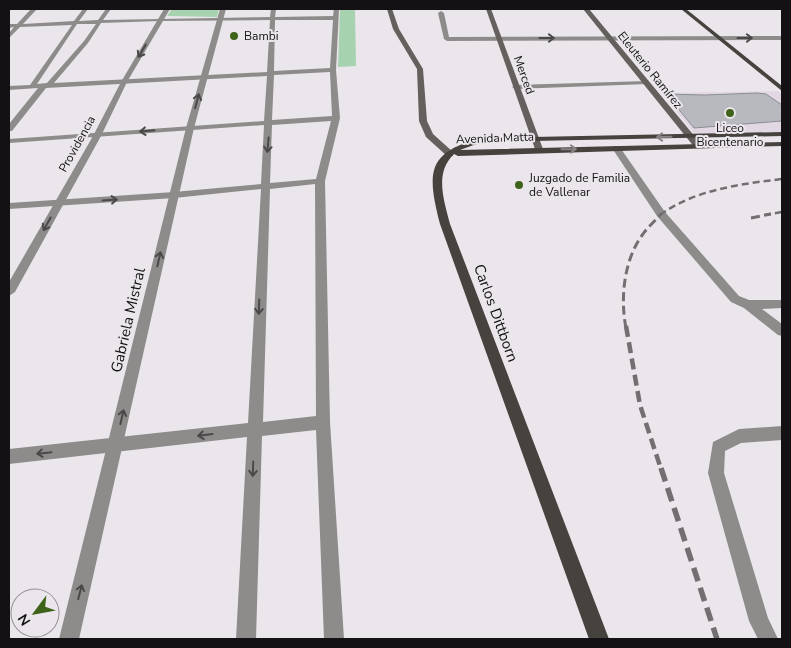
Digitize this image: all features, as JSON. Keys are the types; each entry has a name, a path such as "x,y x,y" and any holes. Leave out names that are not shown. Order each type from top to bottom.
{"main road":[{"path":"389,9 396,29 420,69 423,121 429,135 450,154"},
{"name":"Merced","path":"488,9 539,149"},
{"name":"Eleuterio Ramírez","path":"586,9 698,146"},
{"path":"682,9 782,89"},
{"name":"Avenida Matta","path":"450,154 460,146 482,140 782,134"},
{"name":"Avenida Matta","path":"450,154 539,149 782,144"},
{"name":"Carlos Dittborn","path":"450,154 441,164 435,175 436,188 445,224 600,639"}],"street":[{"path":"9,36 34,9"},
{"path":"32,86 85,9"},
{"path":"9,129 86,42 108,9"},
{"name":"Providencia","path":"9,292 97,136 124,82 167,9"},
{"path":"441,13 447,39 782,38"},
{"path":"9,26 75,24 222,14 337,14 333,70 336,118 320,182 323,422 334,639"},
{"name":"Gabriela Mistral","path":"69,639 190,128 222,14"},
{"path":"246,639 264,188 270,122 273,14"},
{"path":"9,88 333,70"},
{"path":"516,87 646,83"},
{"path":"9,141 336,118"},
{"path":"616,148 661,214 735,299 748,305 782,331"},
{"path":"9,206 174,195 320,182"},
{"path":"748,305 782,304"},
{"path":"9,456 323,422"},
{"path":"768,639 759,621 716,473 718,447 739,436 782,433"}],"shaded area":[{"name":"Liceo Bicentenario","path":"778,91 782,94 782,132 694,133 661,93"}],"green space":[{"path":"172,9 219,9 217,17 167,16"},
{"path":"340,9 355,9 356,66 338,67"}],"building":[{"name":"Liceo Bicentenario","path":"666,94 705,95 766,94 782,105 782,121 694,128"}],"railway":[{"path":"660,215 673,206 702,194 734,186 782,179"},
{"path":"764,215 782,212"},
{"path":"751,218 771,214"},
{"path":"626,328 623,304 625,279 631,255 645,231 660,215"},
{"path":"626,326 640,405 661,469"},
{"path":"661,468 717,639"}],"place":[{"name":"Bambi","path":"234,36"},
{"name":"Liceo Bicentenario","path":"730,113"},
{"name":"Juzgado de Familia de Vallenar","path":"519,185"}]}
